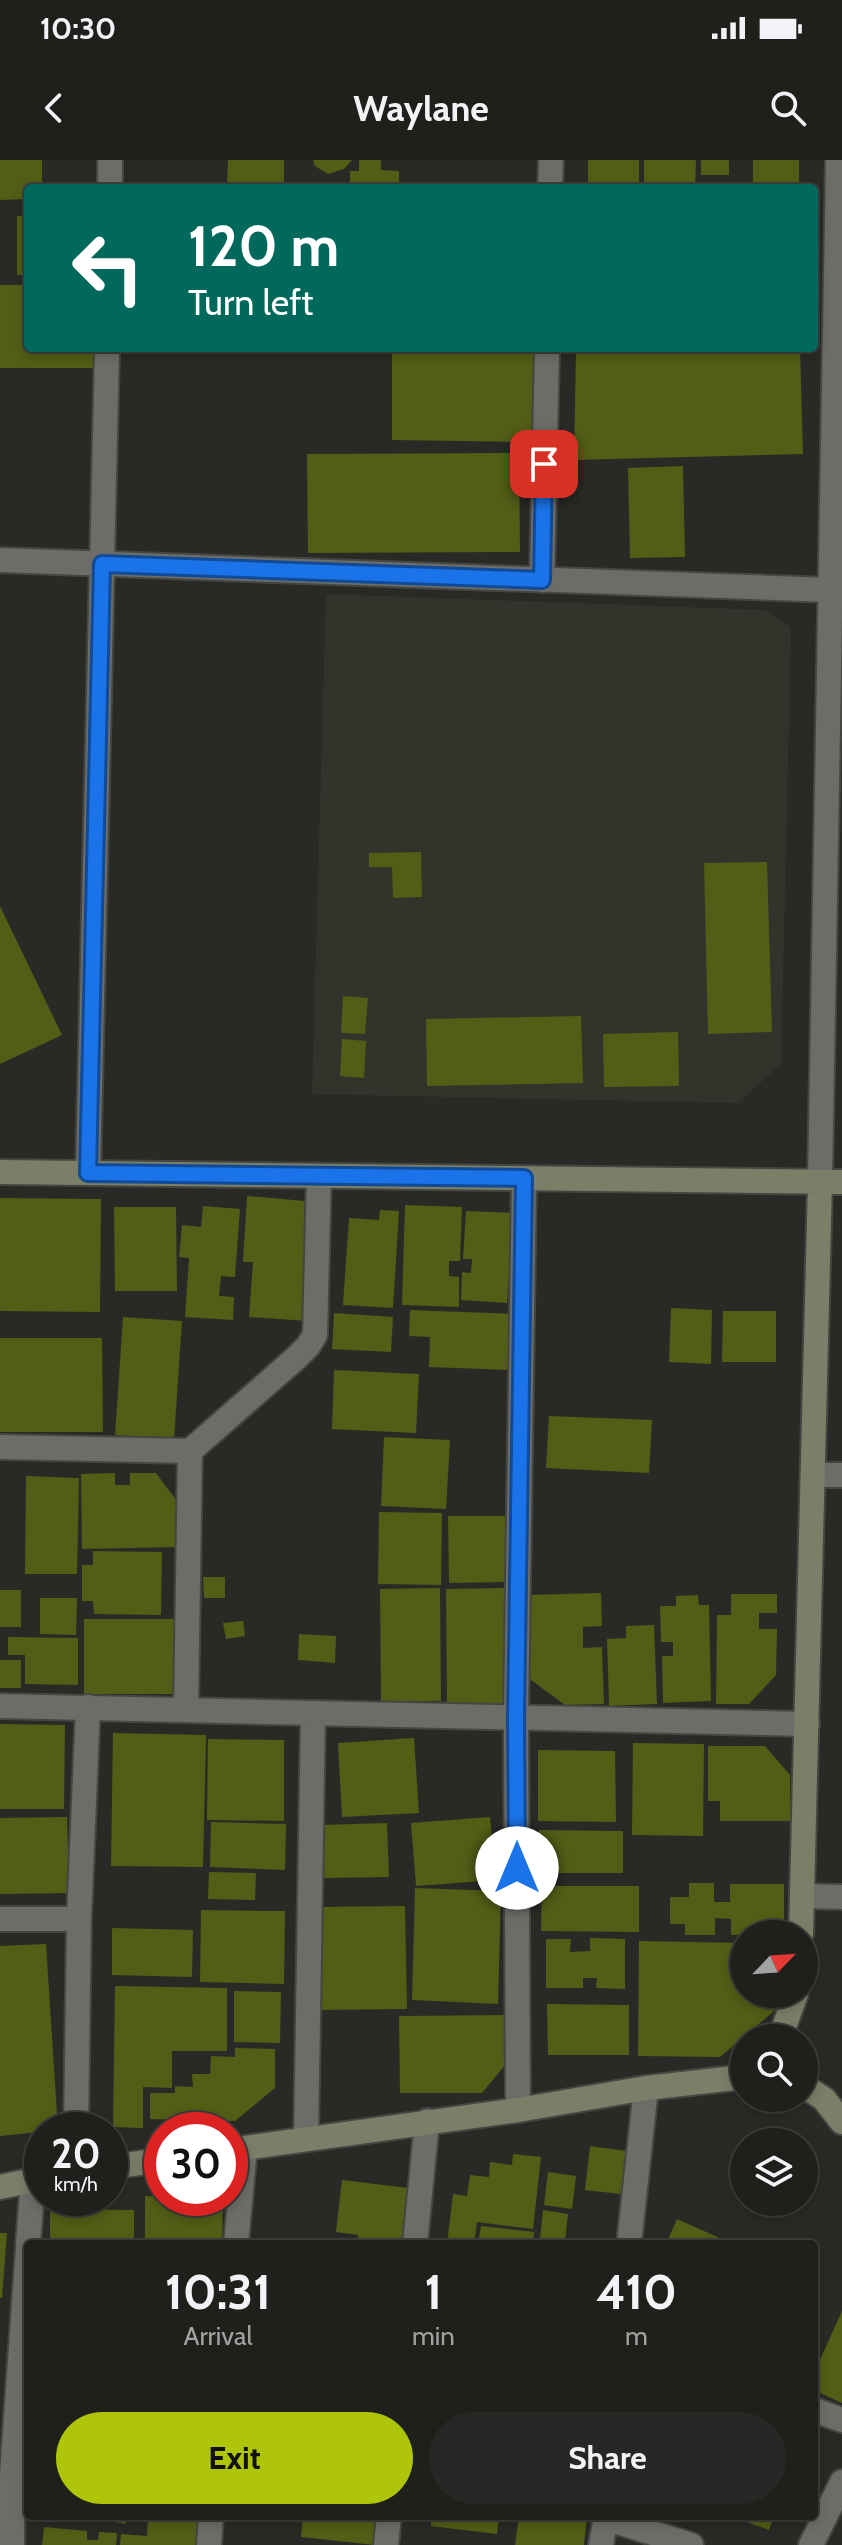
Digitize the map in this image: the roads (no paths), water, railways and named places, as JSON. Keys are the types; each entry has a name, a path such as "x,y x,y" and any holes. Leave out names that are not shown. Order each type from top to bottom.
{"street":[{"path":"110,160 110,184"},
{"path":"550,184 551,160"},
{"path":"802,1920 813,1475 831,1182 833,854 830,590 838,326 838,160"},
{"path":"88,1173 107,352"},
{"path":"542,580 547,352"},
{"path":"0,560 830,590"},
{"path":"0,1172 831,1182"},
{"path":"0,1447 190,1451 296,1358 315,1335 319,1176"},
{"path":"518,2110 516,1717 524,1178"},
{"path":"186,1710 190,1451"},
{"path":"813,1475 842,1475"},
{"path":"0,1706 807,1724"},
{"path":"76,2112 79,1919 88,1707"},
{"path":"306,2139 313,1713"},
{"path":"803,1896 842,1897"},
{"path":"0,1919 79,1919"},
{"path":"248,2147 518,2110 646,2088 730,2079"},
{"path":"629,2240 646,2088"},
{"path":"818,2095 842,2122"},
{"path":"415,2240 427,2121"},
{"path":"0,2187 24,2182"},
{"path":"29,2240 32,2216"},
{"path":"236,2216 236,2240"},
{"path":"12,2545 6,2475 24,2288"},
{"path":"818,2411 842,2420"},
{"path":"811,2545 842,2482"},
{"path":"209,2545 211,2520"},
{"path":"386,2545 389,2520"},
{"path":"601,2545 605,2520"},
{"path":"615,2520 691,2545"}]}
